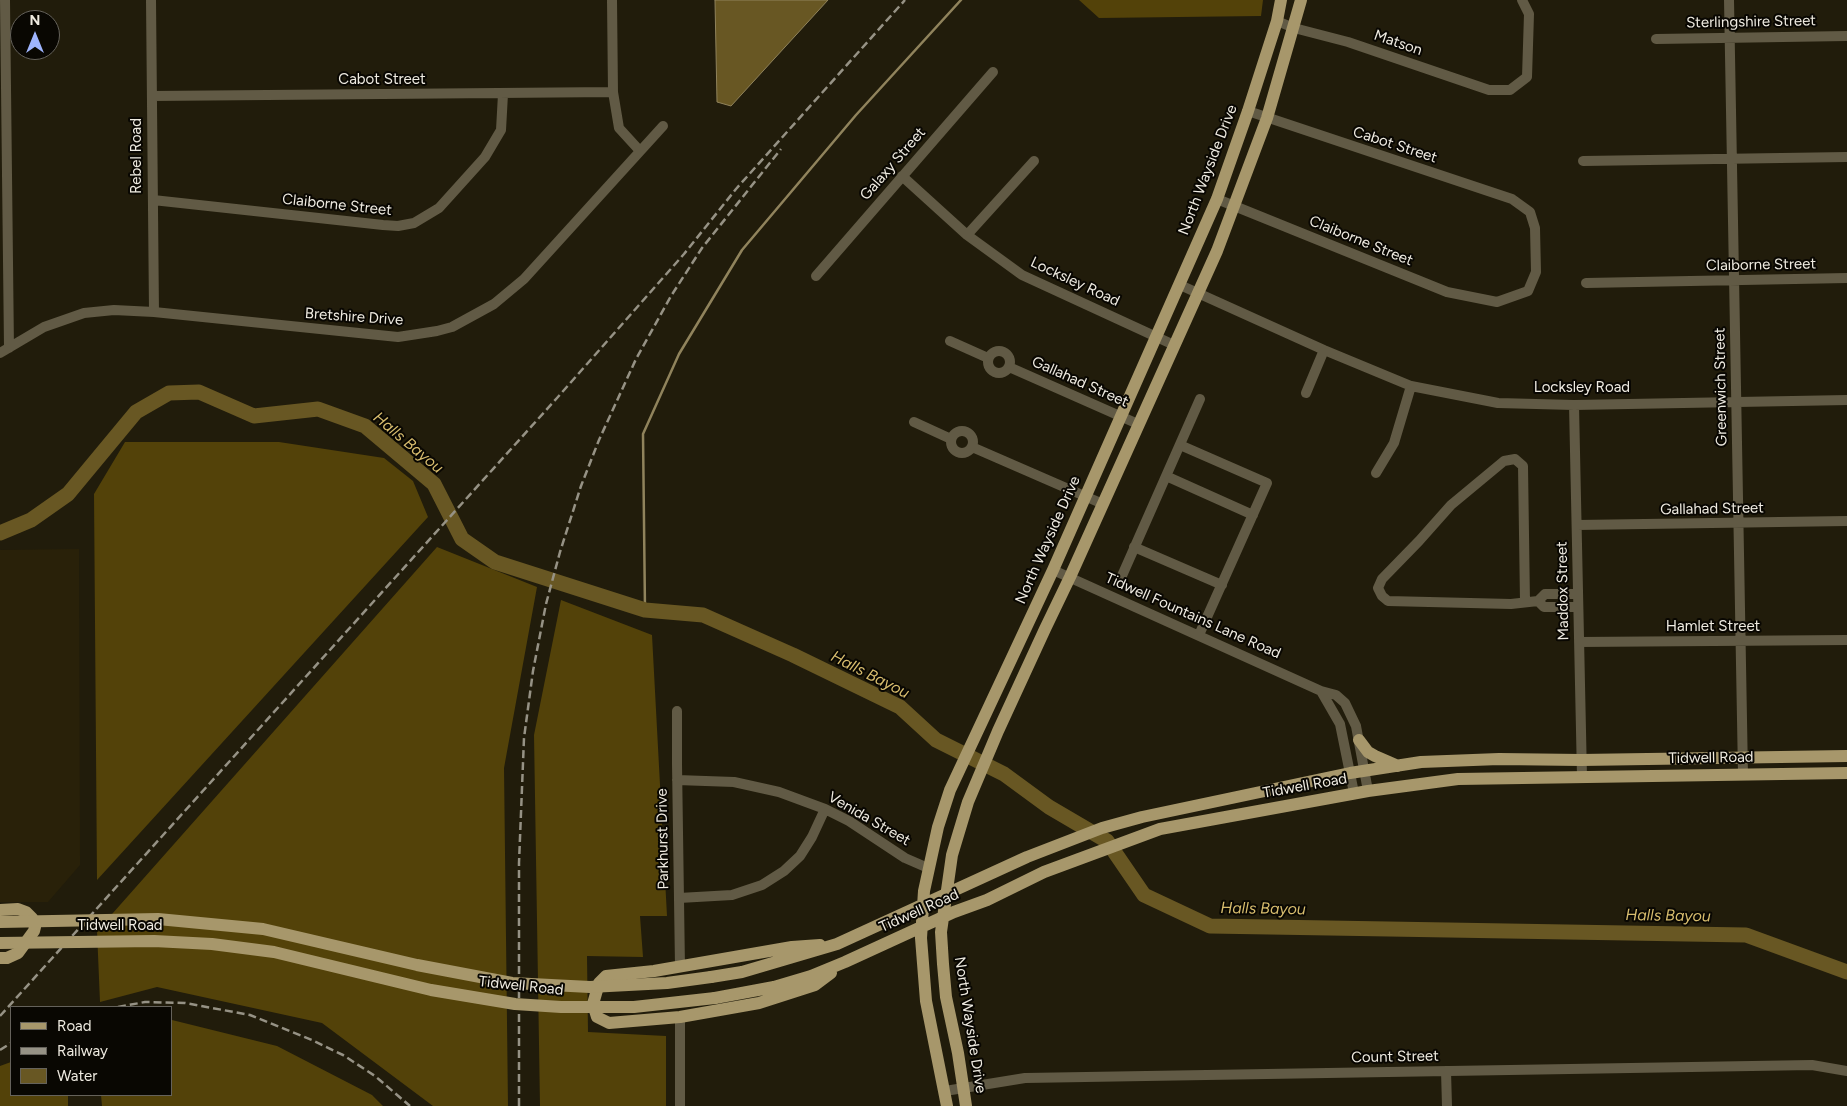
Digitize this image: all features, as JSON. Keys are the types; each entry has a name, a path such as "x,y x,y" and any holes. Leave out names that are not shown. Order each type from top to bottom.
{"main road":[{"name":"North Wayside Drive","path":"947,1106 926,1002 921,938 928,868 938,827 950,790 1053,570 1217,199 1277,21 1281,0"},
{"name":"North Wayside Drive","path":"966,1106 946,997 941,932 952,854 968,802 998,731 1044,629 1070,578 1196,293 1217,251 1267,118 1301,0"},
{"path":"1359,740 1368,752 1398,766"},
{"name":"Tidwell Road","path":"0,922 158,919 263,929 471,976 520,983 590,987 623,986 742,972 837,944 1027,857 1102,828 1142,817 1350,773 1421,762 1499,759 1581,760 1847,756"},
{"name":"Tidwell Road","path":"0,944 154,941 212,944 274,952 431,990 515,1004 634,1008 715,998 774,987 811,976 987,900 1044,872 1160,829 1354,793 1458,780 1847,772"},
{"path":"0,910 26,912 32,918 35,927 18,953 7,958 0,958"},
{"path":"837,944 792,947 680,967 606,976 599,983 593,1004 598,1017 610,1023 680,1017 759,1003 815,985 845,962"}],"street":[{"name":"Rebel Road","path":"151,0 154,312"},
{"path":"612,0 613,92 619,128 640,151"},
{"name":"Matson","path":"1277,21 1294,28 1348,42 1489,90 1510,90 1527,77 1529,14 1522,0"},
{"name":"Greenwich Street","path":"1729,0 1743,774"},
{"path":"3,2 5,351"},
{"name":"Sterlingshire Street","path":"1656,39 1847,36"},
{"name":"Galaxy Street","path":"816,276 993,72"},
{"name":"Cabot Street","path":"152,96 613,92"},
{"name":"Claiborne Street","path":"153,200 383,225 398,226 414,223 439,208 485,157 501,130 503,94"},
{"name":"Cabot Street","path":"1248,111 1512,199 1530,212 1535,228 1536,272 1528,291 1497,302"},
{"name":"Bretshire Drive","path":"5,351 44,327 84,313 114,310 154,312 398,337 452,327 494,304 524,279 664,126"},
{"path":"1584,162 1847,158"},
{"path":"967,235 1034,161"},
{"name":"Locksley Road","path":"902,176 967,235 1022,275 1174,345"},
{"name":"Claiborne Street","path":"1217,199 1448,292 1497,302"},
{"name":"Claiborne Street","path":"1586,283 1847,278"},
{"name":"Locksley Road","path":"1180,285 1324,350 1412,386 1498,403 1574,404 1847,400"},
{"name":"Gallahad Street","path":"950,341 988,358"},
{"path":"1306,393 1324,350"},
{"name":"Gallahad Street","path":"996,351 1004,352 1010,360 1009,367 1005,372 994,373 989,368 988,358 996,351"},
{"name":"Gallahad Street","path":"1009,367 1138,424"},
{"path":"1376,473 1394,443 1412,386"},
{"path":"1121,578 1200,399"},
{"name":"Maddox Street","path":"1574,404 1582,777"},
{"path":"914,422 951,439 952,448 960,454 970,451 972,447 1103,504"},
{"path":"1180,445 1267,482 1199,635"},
{"path":"1525,602 1523,466 1514,459 1504,461 1451,505 1382,579 1378,588 1382,596 1388,601 1511,604 1538,601 1545,594 1578,594"},
{"path":"1166,476 1252,515"},
{"name":"Gallahad Street","path":"1577,525 1847,521"},
{"path":"1134,547 1222,585"},
{"name":"Tidwell Fountains Lane Road","path":"1053,570 1321,691 1336,695 1345,703 1356,726 1368,791"},
{"path":"1538,601 1544,607 1578,607"},
{"name":"Hamlet Street","path":"1579,642 1847,640"},
{"path":"1321,691 1340,724 1354,793"},
{"name":"Parkhurst Drive","path":"677,711 680,967"},
{"name":"Venida Street","path":"677,780 734,782 779,792 825,809 849,821 904,858 928,868"},
{"path":"678,898 732,895 762,885 784,871 800,856 812,837 825,809"},
{"path":"680,1017 680,1106"},
{"name":"Count Street","path":"945,1091 1025,1078 1812,1065 1847,1071"},
{"path":"1446,1071 1447,1106"}],"shaded area":[{"path":"1079,0 1263,0 1261,16 1099,18"},
{"path":"125,442 279,442 384,458 413,481 428,517 97,880 94,494"},
{"path":"437,547 537,587 504,768 508,1106 433,1106 322,1023 157,987 100,1002 97,931"},
{"path":"79,549 80,865 48,902 0,902 0,550"},
{"path":"561,600 652,635 667,916 640,916 643,957 587,956 588,1032 666,1036 666,1106 540,1106 534,735"},
{"path":"172,1020 277,1046 372,1095 383,1106 102,1106 101,1096 172,1096"},
{"path":"10,1062 10,1096 68,1096 68,1106 0,1106 0,1066"}],"water":[{"path":"715,0 828,0 731,106 717,102"}],"waterway":[{"path":"645,610 643,434 679,354 742,250 856,115 961,0"},
{"name":"Halls Bayou","path":"0,533 31,520 68,494 136,412 169,393 199,392 254,416 318,409 365,426 434,484 462,539 495,562 645,610 703,615 793,655 900,707 936,740 1004,774 1049,807 1107,841 1144,895 1210,926 1746,935 1847,972"}],"railway":[{"path":"0,1016 557,398 684,254 736,189 905,0"},
{"path":"519,1106 519,863 524,738 533,671 546,604 560,552 581,486 599,440 636,359 671,296 702,248 781,149"},
{"path":"123,1006 145,1002 185,1003 250,1015 312,1040 343,1055 375,1076 410,1106"},
{"path":"0,1050 10,1044"}]}
